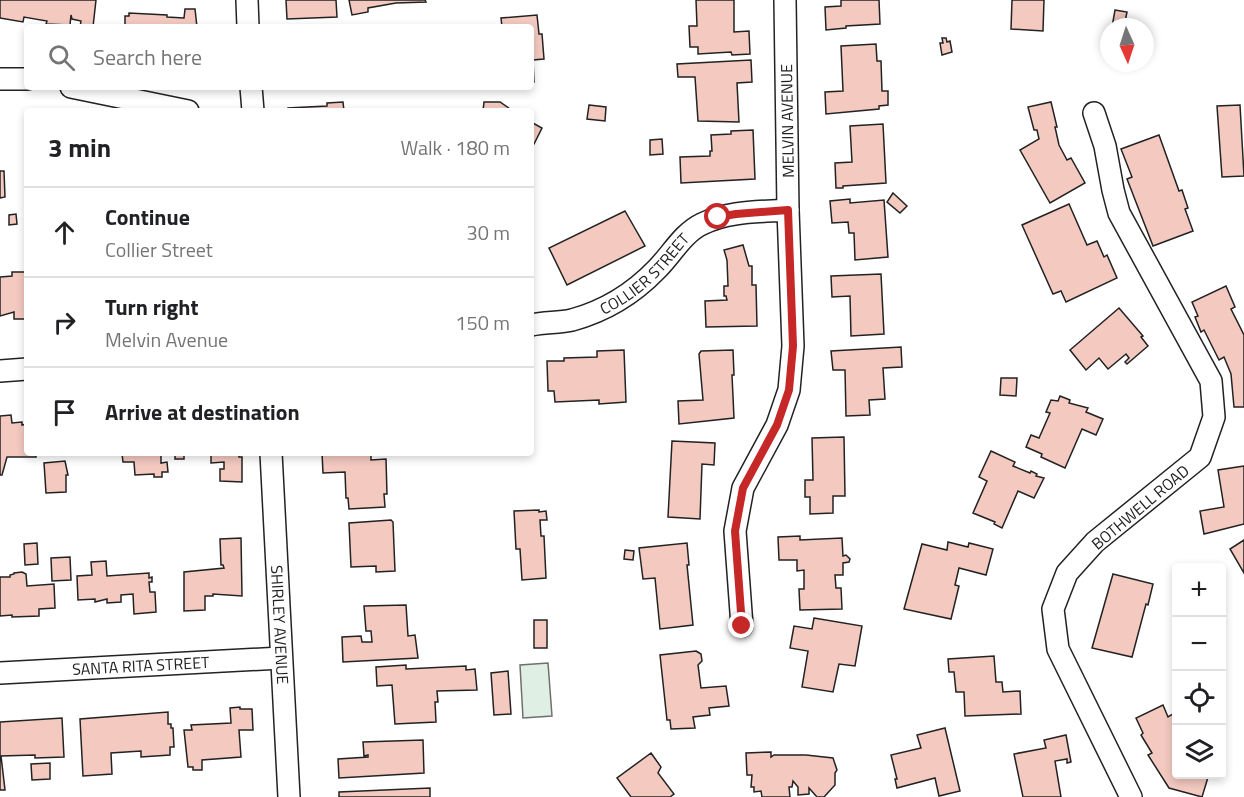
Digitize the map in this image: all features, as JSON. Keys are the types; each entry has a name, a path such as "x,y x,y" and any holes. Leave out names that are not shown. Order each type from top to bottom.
{"street":[{"path":"247,0 248,24"},
{"name":"MELVIN AVENUE","path":"742,626 735,531 743,488 777,425 789,390 793,346 788,210 785,0"},
{"path":"0,79 24,79"},
{"path":"86,90 174,108"},
{"path":"251,90 253,108"},
{"name":"BOTHWELL ROAD","path":"1094,113 1105,146 1119,213 1210,381 1214,417 1200,457 1095,542 1067,573 1053,609 1058,649 1131,797"},
{"name":"COLLIER STREET","path":"534,325 571,320 609,308 641,285 687,235 700,225 718,217 788,210"},
{"path":"0,371 24,369"},
{"name":"SHIRLEY AVENUE","path":"271,456 289,797"},
{"name":"SANTA RITA STREET","path":"0,673 281,658"}],"green space":[{"path":"548,663 552,716 523,718 520,665"}],"building":[{"path":"0,0 96,0 93,24 80,24 81,21 72,19 71,15 70,24 46,24 47,21 24,17 23,22 0,18"},
{"path":"286,0 336,0 337,17 287,19"},
{"path":"349,0 425,0 426,2 396,3 368,8 368,12 352,15"},
{"path":"696,0 734,0 734,32 749,31 750,54 732,55 731,52 698,54 698,47 690,47 689,26 697,26"},
{"path":"841,0 879,0 880,24 826,30 825,7 841,6"},
{"path":"1012,0 1044,0 1043,31 1011,29"},
{"path":"185,9 195,9 197,24 125,24 125,16 129,16 129,13 184,18"},
{"path":"1115,10 1127,12 1126,18 1114,18"},
{"path":"537,15 539,34 542,34 544,59 534,60 534,24 502,24 501,18"},
{"path":"942,38 946,38 947,42 950,41 952,52 942,55 940,43 943,43"},
{"path":"876,44 877,61 881,61 882,91 888,91 888,105 879,106 879,109 826,114 825,92 843,91 841,46"},
{"path":"751,60 752,82 737,83 739,122 698,121 695,77 678,77 677,64"},
{"path":"343,102 344,108 288,108 327,106 327,103"},
{"path":"484,102 500,102 509,108 483,108"},
{"path":"1051,102 1059,145 1067,160 1071,158 1085,183 1050,203 1020,150 1039,139 1037,130 1034,130 1028,107"},
{"path":"589,105 606,107 605,121 587,119"},
{"path":"1240,105 1244,176 1222,177 1217,106"},
{"path":"534,124 542,128 534,144"},
{"path":"883,124 886,183 836,188 835,163 852,162 850,126"},
{"path":"753,130 755,179 681,183 680,157 710,156 711,135"},
{"path":"1159,135 1179,191 1182,190 1188,208 1185,209 1193,231 1153,246 1127,179 1132,177 1121,149"},
{"path":"662,139 663,154 650,155 650,140"},
{"path":"0,171 4,171 5,197 0,198"},
{"path":"893,193 907,206 900,213 887,202"},
{"path":"850,199 850,203 884,200 888,257 855,260 854,233 849,233 848,222 832,223 830,201"},
{"path":"1069,204 1087,245 1097,241 1104,257 1107,255 1117,278 1066,302 1061,291 1053,294 1022,225"},
{"path":"625,211 645,246 567,285 549,248"},
{"path":"16,214 17,224 9,225 9,215"},
{"path":"743,245 749,266 752,266 752,285 756,285 757,326 706,327 705,301 727,300 724,296 724,286 728,286 727,260 724,250"},
{"path":"12,272 24,272 24,319 14,319 14,312 0,316 0,277 12,276"},
{"path":"881,274 884,334 851,336 850,296 832,297 831,276"},
{"path":"1226,286 1235,307 1231,309 1244,335 1244,407 1234,407 1231,374 1224,357 1219,360 1204,330 1201,332 1192,302"},
{"path":"1119,308 1143,336 1141,337 1148,346 1127,364 1125,362 1129,358 1126,354 1108,369 1099,358 1086,370 1070,350"},
{"path":"901,347 902,367 883,368 885,399 869,400 870,415 846,416 845,370 833,370 831,351"},
{"path":"624,350 626,402 599,404 599,400 555,402 554,391 548,391 547,361 597,357 597,351"},
{"path":"733,350 734,418 679,424 678,401 703,400 699,354 701,351"},
{"path":"1001,378 1017,378 1016,396 1000,395"},
{"path":"1060,396 1070,400 1069,403 1088,408 1086,412 1103,419 1096,435 1082,429 1065,468 1026,447 1031,435 1039,438 1050,413 1046,412 1051,400 1058,401"},
{"path":"11,415 12,423 22,422 22,425 24,425 24,456 36,457 7,457 2,475 0,475 0,416"},
{"path":"844,437 845,496 833,496 833,513 810,514 810,497 805,497 805,480 813,480 812,438"},
{"path":"672,441 715,443 714,465 702,464 700,519 668,517"},
{"path":"991,451 1015,462 1013,466 1030,473 1031,471 1037,474 1036,476 1044,478 1034,498 1018,491 1002,528 994,524 995,522 973,513 987,481 979,477"},
{"path":"122,456 161,456 161,463 167,462 168,472 162,472 162,477 154,477 154,474 135,475 134,462 123,462"},
{"path":"175,456 184,456 184,459 175,459"},
{"path":"211,456 242,457 242,482 220,481 220,469 224,469 224,462 211,463"},
{"path":"322,456 371,456 371,460 386,459 385,507 349,509 348,498 346,498 345,472 323,473"},
{"path":"65,461 68,475 66,475 66,492 46,493 44,463"},
{"path":"1244,466 1244,524 1204,534 1200,511 1224,507 1218,470"},
{"path":"539,510 539,512 546,511 547,520 540,520 541,536 544,536 546,578 522,580 520,549 516,549 514,511"},
{"path":"391,520 393,522 395,571 376,572 376,566 351,567 349,523"},
{"path":"800,536 800,540 842,538 843,556 846,555 850,559 849,562 843,563 843,575 835,575 836,588 841,588 842,609 800,610 799,589 804,589 804,570 797,571 797,560 779,560 778,537"},
{"path":"241,538 242,596 213,594 213,596 205,596 205,610 184,611 184,572 224,568 221,565 220,539"},
{"path":"1244,540 1244,573 1230,549"},
{"path":"948,542 968,547 969,543 993,549 986,575 959,568 955,585 959,586 951,619 904,609 922,544 947,550"},
{"path":"37,543 38,564 25,565 24,544"},
{"path":"687,543 693,625 660,629 655,578 643,579 639,548"},
{"path":"625,550 634,551 633,560 624,559"},
{"path":"70,557 71,580 52,581 51,558"},
{"path":"106,561 107,576 149,573 149,578 152,577 152,582 149,582 150,592 155,592 156,612 134,614 133,594 121,595 121,602 107,603 107,599 95,602 95,599 78,600 77,576 92,575 91,562"},
{"path":"14,573 26,574 27,586 54,584 55,608 39,609 39,616 0,616 0,577 10,577"},
{"path":"1113,574 1153,584 1132,657 1092,648"},
{"path":"406,605 408,636 415,635 418,658 343,662 342,637 361,636 362,642 372,642 371,631 366,631 364,606"},
{"path":"814,618 862,626 855,666 839,664 833,692 802,687 808,651 790,648 794,626 812,629"},
{"path":"534,620 547,620 547,648 534,648"},
{"path":"696,651 701,654 702,661 698,665 701,688 726,686 729,706 709,708 710,715 693,717 695,728 671,729 670,720 667,720 660,655"},
{"path":"994,656 996,682 1002,682 1003,692 1020,691 1021,714 965,716 964,692 956,692 954,672 949,672 948,659"},
{"path":"406,665 406,669 466,666 466,670 475,669 477,690 437,691 436,722 395,724 392,685 377,686 376,667"},
{"path":"508,671 511,714 494,715 491,673"},
{"path":"1163,705 1168,717 1172,714 1172,779 1207,779 1202,797 1169,788 1148,755 1152,753 1141,735 1143,733 1136,718"},
{"path":"240,707 240,709 252,709 253,730 239,730 241,757 202,760 202,770 193,770 193,767 188,767 184,730 192,730 191,725 231,723 230,708"},
{"path":"168,712 168,724 171,724 173,728 174,747 170,747 170,755 141,757 141,751 111,753 112,774 83,776 80,719"},
{"path":"62,718 64,757 1,756 5,790 0,790 0,722"},
{"path":"945,728 960,791 939,796 935,778 897,788 891,755 921,748 917,735"},
{"path":"1066,735 1071,762 1067,763 1067,759 1055,761 1061,797 1023,797 1014,754 1046,748 1044,740"},
{"path":"423,740 424,773 339,778 338,759 368,757 368,755 364,756 363,742"},
{"path":"771,752 771,757 774,755 806,755 833,758 837,770 835,785 824,797 817,797 809,788 809,794 798,795 798,787 793,781 792,787 789,787 790,797 762,797 761,791 754,792 754,787 751,787 752,775 747,775 746,753"},
{"path":"651,753 661,767 658,773 674,794 670,797 631,797 617,778"},
{"path":"50,763 50,779 32,780 31,764"},
{"path":"430,788 430,797 339,797 339,792"}],"route":[{"path":"718,217 788,210 793,346 789,390 777,425 743,488 735,531 742,626"}]}
